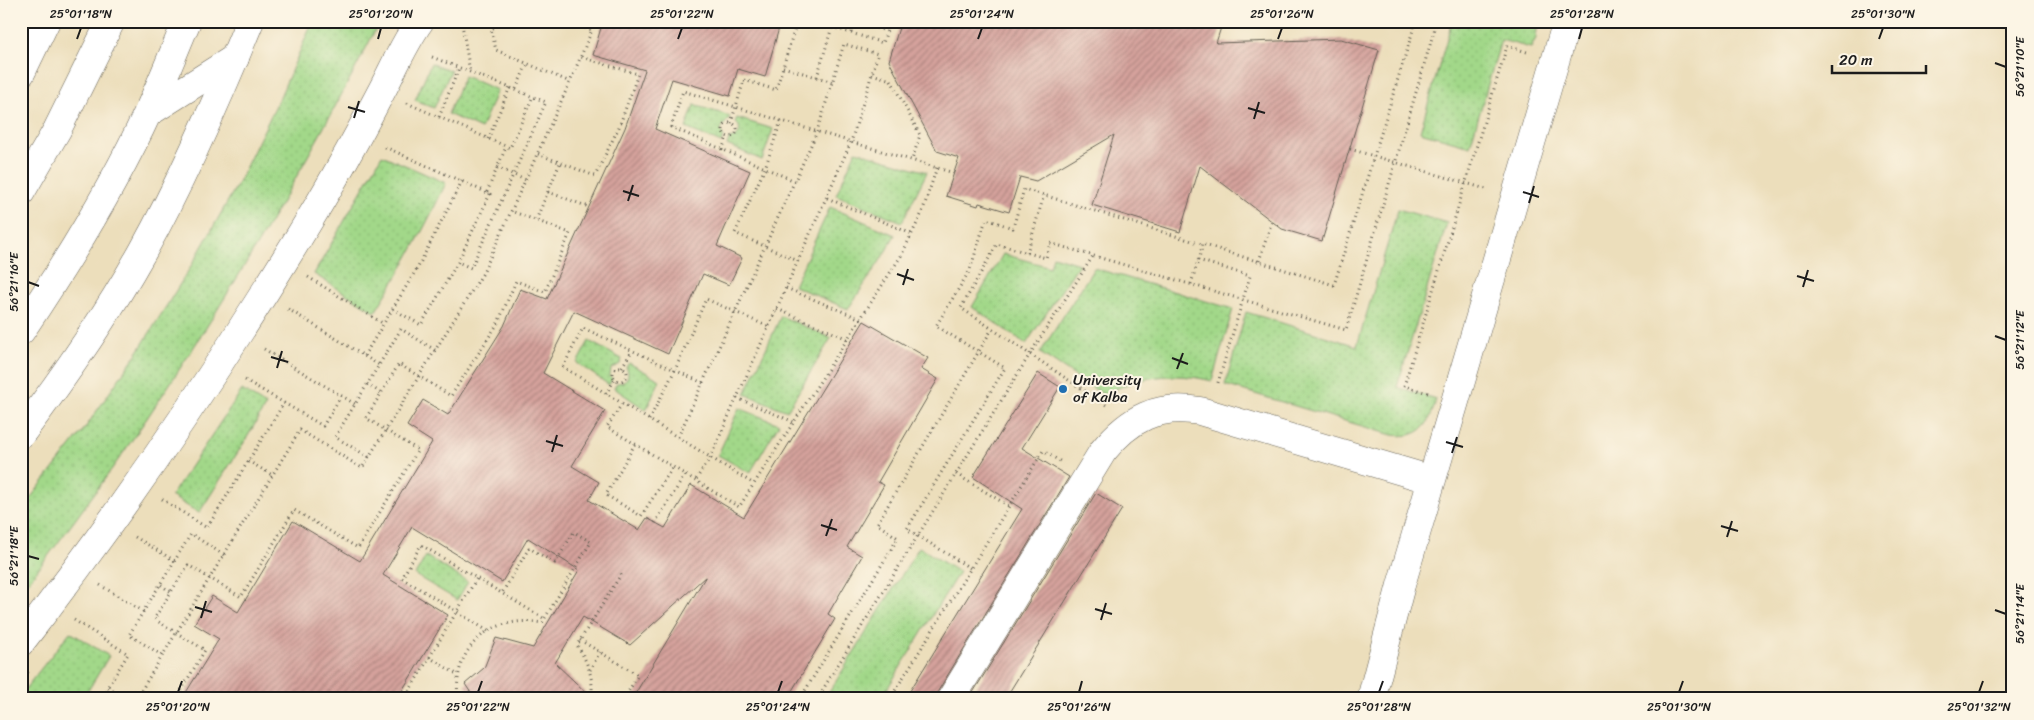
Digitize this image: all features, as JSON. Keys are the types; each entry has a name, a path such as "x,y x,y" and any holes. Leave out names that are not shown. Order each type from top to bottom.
{"main road":[{"path":"21,73 46,21"},
{"path":"21,192 57,130 111,21"},
{"path":"21,331 52,286 95,213 148,112 187,21"},
{"path":"21,434 56,389 101,321 142,252 180,180 250,21"},
{"path":"1371,699 1432,480 1567,21"},
{"path":"21,642 72,577 129,498 213,375 312,216 420,28"},
{"path":"148,112 235,58"},
{"path":"951,699 1104,451 1125,427 1138,419 1168,409 1184,408 1200,411 1432,480"}],"path":[{"path":"420,28 478,21"},
{"path":"507,21 491,29 496,50 570,82"},
{"path":"136,699 300,430 362,468 386,430 483,272 581,57 592,30 562,21"},
{"path":"731,123 744,80 776,90 797,21"},
{"path":"813,21 851,33 883,43 887,29 855,21 851,33"},
{"path":"970,568 907,529 1005,368 936,326 970,270 986,219 1013,228 1024,189 1334,285 1414,27 1396,21"},
{"path":"1106,405 961,308 998,244 1046,258 1050,243 1346,330 1437,21"},
{"path":"462,24 470,72"},
{"path":"817,77 832,27"},
{"path":"420,28 459,68 546,102 471,268 458,262"},
{"path":"678,438 817,132 844,44 878,54 852,142 710,458 696,481"},
{"path":"1433,394 1404,386 1507,46 1534,54"},
{"path":"538,154 595,176 619,127 638,74 581,57"},
{"path":"516,90 527,64"},
{"path":"783,67 832,82"},
{"path":"439,117 459,68"},
{"path":"872,74 891,80 920,135 912,160"},
{"path":"488,139 510,87"},
{"path":"795,181 671,127 683,91 954,173"},
{"path":"403,101 510,148 533,96"},
{"path":"781,121 765,168 735,233 798,261"},
{"path":"727,137 723,132 723,126 731,123"},
{"path":"727,137 734,136 737,131 735,124 731,123"},
{"path":"722,150 727,137"},
{"path":"380,145 490,194 458,262 421,325 393,309"},
{"path":"486,192 506,146"},
{"path":"1350,150 1515,198"},
{"path":"536,220 560,163"},
{"path":"497,167 525,180"},
{"path":"622,404 607,427 739,507 901,256 930,191 937,168"},
{"path":"364,356 423,259 462,181"},
{"path":"548,192 589,207"},
{"path":"1027,253 1044,195"},
{"path":"827,198 912,234"},
{"path":"176,699 205,650 154,619 188,564 241,597 294,510 358,548 418,450 366,418 399,364 451,396 498,323 516,281 545,292 570,233 511,211"},
{"path":"1259,261 1272,221"},
{"path":"1191,284 1203,244"},
{"path":"817,699 1030,354 1093,256"},
{"path":"1198,260 1250,276 1216,389 1211,387"},
{"path":"306,276 384,324"},
{"path":"786,288 861,319"},
{"path":"649,420 675,370 706,299 769,326"},
{"path":"286,308 379,365"},
{"path":"777,309 848,339"},
{"path":"703,383 583,328 563,367 754,484"},
{"path":"369,457 335,437 367,384 401,329 435,350"},
{"path":"800,699 898,538 877,524 992,329"},
{"path":"262,348 355,404"},
{"path":"622,367 632,351"},
{"path":"617,367 622,367 626,370 625,378 620,381 612,375 613,370 617,367"},
{"path":"242,378 323,426 341,396"},
{"path":"606,394 615,379"},
{"path":"367,384 381,393"},
{"path":"737,398 794,422"},
{"path":"1101,412 1112,400"},
{"path":"160,498 207,528 284,403"},
{"path":"635,444 606,495 641,516 673,467"},
{"path":"890,699 1043,451 1067,465"},
{"path":"248,461 272,475"},
{"path":"956,474 1009,506"},
{"path":"655,523 685,475"},
{"path":"458,699 458,674 462,662 477,639 488,631 514,621 528,620 542,623 591,542 574,532 555,563 529,548 502,593"},
{"path":"162,655 129,635 191,534 224,555"},
{"path":"133,536 175,561"},
{"path":"488,631 402,578 421,545 545,619"},
{"path":"591,699 592,682 590,670 577,645 622,573"},
{"path":"406,699 477,578"},
{"path":"98,584 144,612"},
{"path":"160,585 171,592"},
{"path":"71,618 128,654 100,699"},
{"path":"580,640 638,675 624,699"},
{"path":"590,670 600,652"},
{"path":"429,657 458,674"},
{"path":"108,687 128,699"}],"green space":[{"path":"313,21 380,21 300,170 214,315 169,386 121,455 21,591 21,510 85,428 139,350 190,268 237,185 279,99"},
{"path":"1452,21 1538,21 1536,38 1531,48 1501,40 1470,146 1420,132"},
{"path":"431,63 451,71 434,108 415,100"},
{"path":"464,76 497,90 481,129 448,114"},
{"path":"694,105 730,116 721,130 724,137 721,143 686,128"},
{"path":"737,118 773,129 762,160 727,145 729,139 736,137 739,133 739,126 735,122"},
{"path":"856,151 927,172 902,222 836,195"},
{"path":"382,155 446,183 413,249 375,312 314,274"},
{"path":"830,207 895,235 848,309 794,286"},
{"path":"1398,209 1447,223 1397,387 1436,399 1431,416 1423,428 1410,435 1392,435 1225,385 1246,312 1357,346"},
{"path":"1003,254 1050,267 1053,256 1079,264 1026,344 972,307"},
{"path":"1094,268 1233,309 1212,381 1184,376 1156,377 1130,383 1104,395 1040,353"},
{"path":"781,316 831,338 787,411 745,394"},
{"path":"589,341 622,359 620,364 611,369 610,376 612,379 609,385 577,363"},
{"path":"629,363 660,380 646,410 614,388 617,383 623,382 627,378 626,367"},
{"path":"242,390 266,405 199,513 171,496"},
{"path":"739,408 779,424 750,473 718,455"},
{"path":"919,547 959,572 881,699 825,699"},
{"path":"426,556 468,582 457,600 415,575"},
{"path":"70,632 109,656 83,699 21,699 21,694"}],"building":[{"path":"603,21 781,21 765,77 738,69 730,96 672,79 655,129 750,171 717,246 742,258 729,285 703,274 668,354 574,311 543,373 605,411 572,466 599,482 589,500 639,530 647,518 665,528 691,485 744,517 864,321 928,358 921,369 938,379 878,482 884,485 847,547 862,556 828,614 835,619 787,699 632,699 706,576 630,645 583,617 555,663 593,699 475,699 465,684 484,668 496,638 533,648 579,570 528,538 502,582 412,527 383,575 448,615 397,699 182,699 219,639 194,624 212,596 238,612 293,521 360,561 432,442 407,426 423,400 448,415 504,326 520,289 547,299 625,128 645,70 593,55"},
{"path":"901,21 1223,21 1216,43 1341,39 1379,50 1322,241 1282,229 1200,166 1180,232 1092,205 1114,135 1036,181 1020,177 1009,212 979,203 978,206 946,196 959,158 937,151 889,61"},
{"path":"1038,373 1060,387 1022,448 1069,477 938,691 935,699 905,699 1022,509 973,477"},
{"path":"1096,493 1122,509 1005,699 969,699"}],"place":[{"name":"University of Kalba","path":"1063,389"}]}
